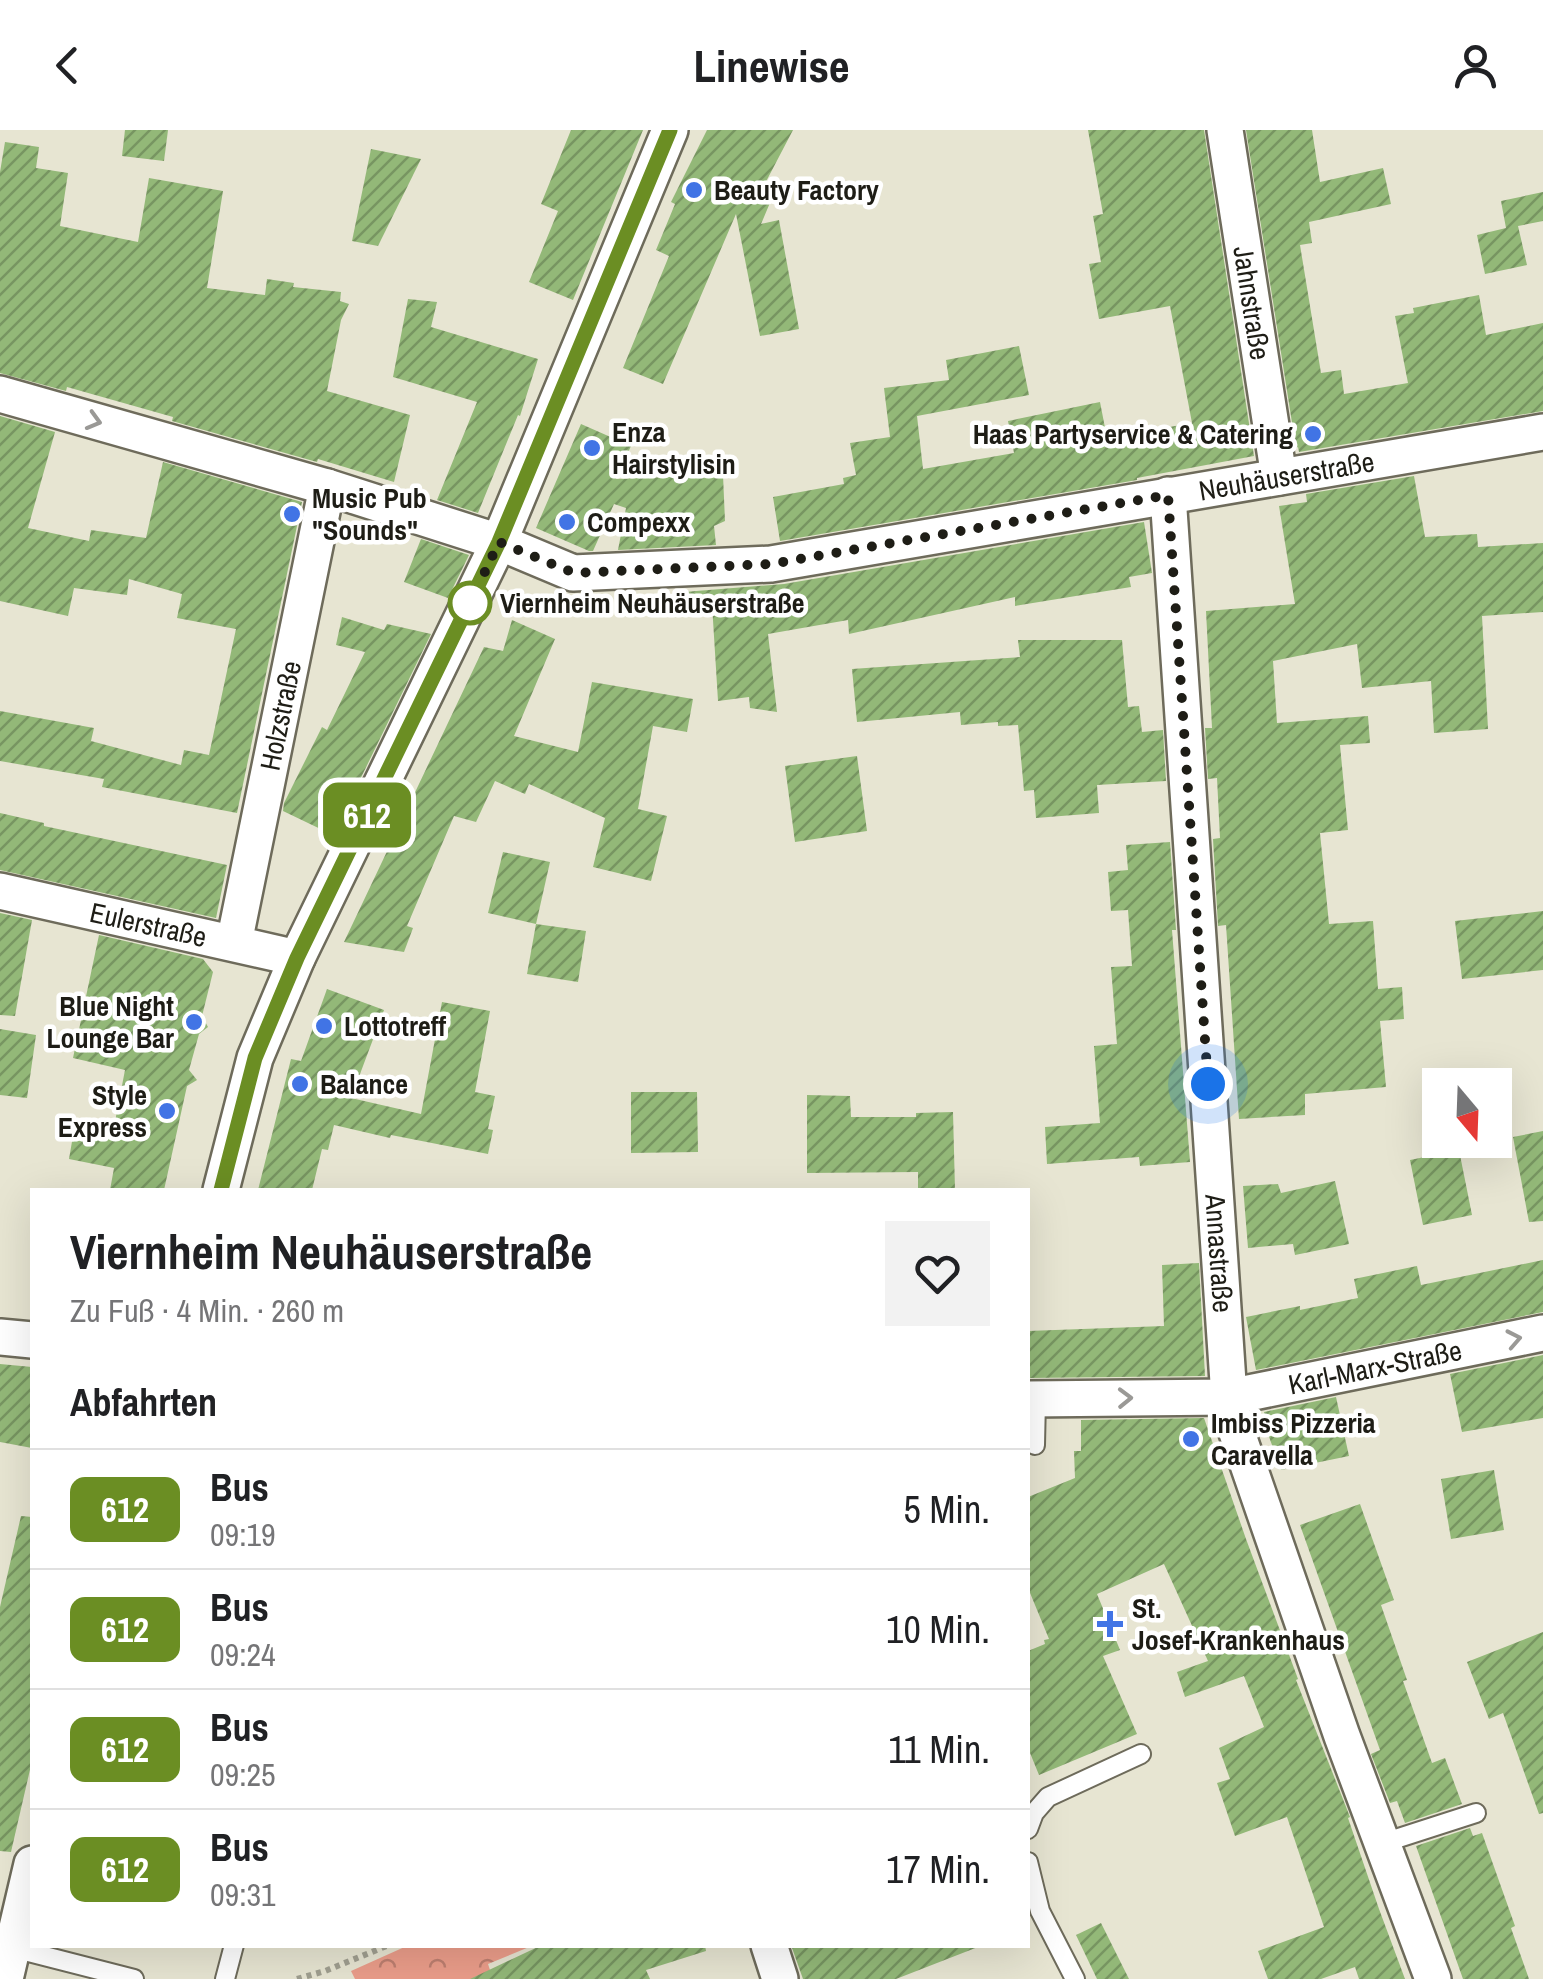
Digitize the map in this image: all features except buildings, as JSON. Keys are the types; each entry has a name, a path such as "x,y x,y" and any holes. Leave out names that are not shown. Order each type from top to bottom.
{"street":[{"path":"222,1188 255,1058 297,958 499,542 670,130"},
{"name":"Jahnstraße","path":"1225,130 1279,477"},
{"path":"0,394 327,487 499,542"},
{"name":"Neuhäuserstraße","path":"499,542 574,573 771,564 1543,432"},
{"name":"Holzstraße","path":"234,944 327,487"},
{"name":"Annastraße","path":"1168,495 1229,1396 1235,1427 1336,1718 1434,1979"},
{"name":"Eulerstraße","path":"0,891 297,958"},
{"name":"Karl-Marx-Straße","path":"1032,1399 1229,1396 1543,1333"},
{"path":"0,1337 30,1340"},
{"path":"9,1964 24,1881"},
{"path":"770,1948 780,1979"}],"lane":[{"path":"1032,1399 1035,1445"},
{"path":"1030,1824 1048,1796 1141,1754"},
{"path":"1382,1843 1476,1813"},
{"path":"1030,1870 1040,1911 1075,1979"},
{"path":"225,1979 233,1948"},
{"path":"9,1964 134,1979"}],"path":[{"path":"297,1979 382,1948"}],"green space":[{"path":"402,1948 527,1948 488,1964 493,1979 355,1979 351,1971"}],"bus line":[{"name":"612","path":"222,1188 255,1058 297,958 499,542 670,130"}],"place":[{"name":"Beauty Factory","path":"694,190"},
{"name":"Haas Partyservice & Catering","path":"1313,434"},
{"name":"Enza Hairstylisin","path":"592,448"},
{"name":"Music Pub \"Sounds\"","path":"292,514"},
{"name":"Compexx","path":"567,522"},
{"name":"Viernheim Neuhäuserstraße","path":"470,603"},
{"name":"Blue Night Lounge Bar","path":"194,1022"},
{"name":"Lottotreff","path":"324,1026"},
{"name":"Balance","path":"300,1084"},
{"name":"Style Express","path":"167,1111"},
{"name":"Imbiss Pizzeria Caravella","path":"1191,1439"},
{"name":"St. Josef-Krankenhaus","path":"1110,1624"}],"route":[{"path":"470,603 466,612 499,542 574,573 771,564 1168,495 1208,1084"}]}
